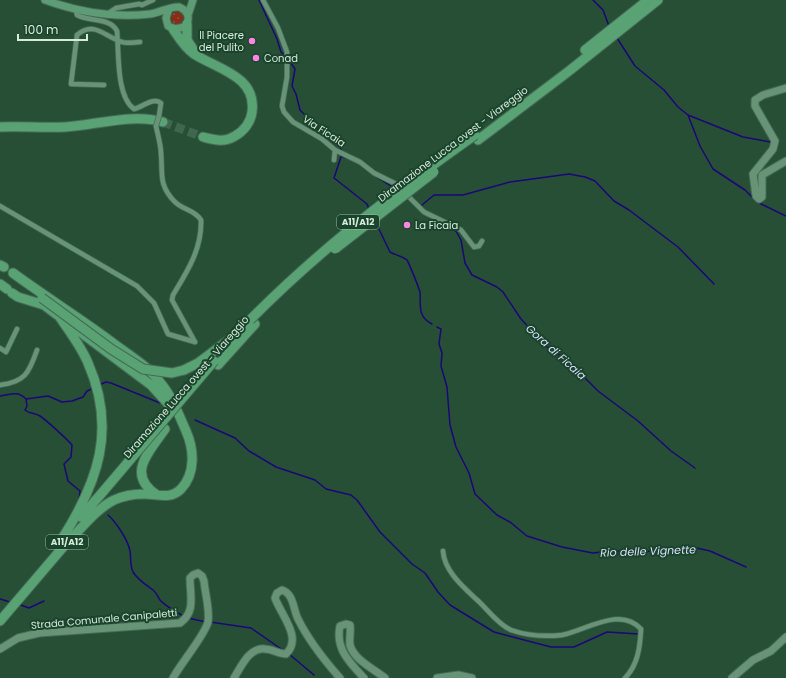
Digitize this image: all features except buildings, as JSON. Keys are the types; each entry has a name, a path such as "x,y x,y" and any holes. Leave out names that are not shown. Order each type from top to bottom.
{"highway":[{"name":"Diramazione Lucca ovest - Viareggio","path":"568,68 648,0"},
{"name":"Diramazione Lucca ovest - Viareggio","path":"0,621 64,541 216,363 288,282 347,231 476,137 658,0"},
{"path":"187,24 187,40 200,57"},
{"path":"170,26 189,50 238,78 249,90 252,106 250,118 238,135 222,141 203,137"},
{"path":"0,127 64,127 135,119 159,121"},
{"path":"13,273 35,290 107,338 135,359 158,380 172,398 182,418 190,441 192,457 189,476 178,492 168,496 140,494 114,500 102,508 64,541"},
{"path":"6,289 18,297 44,305 59,316 69,326 151,385 166,400 185,428"},
{"path":"35,290 42,298 111,349 143,369 172,372 184,370 198,363 234,336"},
{"name":"Diramazione Lucca ovest - Viareggio","path":"104,495 164,429 216,363 234,336 253,322"},
{"path":"64,541 87,496 97,467 100,450 101,408 98,391 88,362 69,326"},
{"path":"158,496 146,486 141,469 146,456 164,429"},
{"name":"Diramazione Lucca ovest - Viareggio","path":"0,613 27,586"}],"main road":[{"path":"45,0 76,10 107,14 147,14 180,7 188,0"},
{"path":"147,14 170,26 180,29 187,24 188,15 193,0"},
{"path":"180,7 185,10 188,15"},
{"path":"170,10 166,16 170,26"}],"street":[{"path":"107,14 110,10 130,5 142,5 153,0"},
{"name":"Via Ficaia","path":"264,0 278,28 287,58 287,77 282,106 284,112 293,122 322,139 340,152 360,162 378,175 396,184"},
{"path":"142,5 147,14"},
{"path":"0,206 137,286 154,303 168,334 195,342 172,300 173,295 192,264 199,239 201,220 191,210 174,201 166,190 160,176 162,155 159,121 160,103 157,101 150,102 134,109 124,99 118,40 115,27 108,22 84,19 77,15 76,10"},
{"path":"104,85 71,84 77,36 84,30 96,30 123,43 140,42"},
{"path":"786,88 763,95 755,100 755,106 775,141 773,149 753,174 756,196 759,199 762,197 762,175 786,161"},
{"path":"334,160 340,152"},
{"path":"409,197 424,212 461,230 474,247 478,246 482,241"},
{"path":"0,348 6,352 18,329"},
{"path":"0,385 10,384 24,377 31,368 37,350"},
{"path":"443,551 450,569 458,582 488,609 501,624 509,629 538,637 562,634 612,619 626,619 636,624 641,629 641,647 625,678"},
{"name":"Strada Comunale Canipaletti","path":"0,649 18,638 40,633 180,623 187,617 192,605 190,578 192,575 198,573 202,576 204,581 208,623 206,629 180,664 173,678"},
{"path":"234,678 251,653 258,649 288,652 294,643 292,633 275,598 277,593 282,590 287,592 291,598 298,619 318,653 340,678"},
{"path":"364,678 347,660 339,643 340,626 346,624 350,625 350,644 355,654 386,678"},
{"path":"732,678 753,660 771,651 786,637"},
{"path":"437,678 458,675 472,678"}],"shaded area":[{"path":"175,12 179,12 183,18 179,24 175,24 171,20 171,16"}],"waterway":[{"path":"259,0 277,39 281,52 286,57"},
{"path":"593,0 603,10 609,26"},
{"path":"617,38 635,66 664,90 678,107 688,115 700,146 713,169 745,190 757,202 786,216"},
{"path":"289,60 295,69 292,86 296,94 300,110 323,133 340,146 342,153"},
{"path":"688,115 743,137 771,142"},
{"name":"Gora di Ficaia","path":"341,156 349,159"},
{"name":"Rio delle Vignette","path":"341,157 334,178 367,204 369,209"},
{"path":"422,205 434,195 463,195 510,182 569,174 585,177 595,181 614,201 629,210 678,247 714,284"},
{"name":"Gora di Ficaia","path":"377,177 396,189"},
{"name":"Gora di Ficaia","path":"430,217 439,225 456,231 461,240 465,263 472,275 497,287 503,292 521,319 547,347 567,360 598,391 638,421 671,451 695,468"},
{"name":"Rio delle Vignette","path":"375,221 390,252 407,260 420,292 420,306 422,314 424,318 432,324"},
{"name":"Rio delle Vignette","path":"437,327 441,329 439,344 442,353 441,366 447,387 450,425 456,447 469,473 475,494 497,515 510,522 527,536 562,547 593,553 610,551 641,552 692,547 710,551 746,567"},
{"path":"99,385 106,382 111,383 160,403"},
{"path":"0,396 16,394 23,396 26,399 48,396 62,402 72,401 83,397 87,391 94,388"},
{"path":"26,399 27,406 25,410 43,418 72,445 71,457 64,464 68,481 80,491 79,501"},
{"path":"195,420 235,438 249,451 276,467 315,480 326,489 351,495 357,500 380,532 412,564 425,573 438,592 450,605 494,632 551,647 574,647 607,632 639,634"},
{"path":"108,515 118,527 127,542 130,551 131,567 135,575 154,591 162,602 183,616"},
{"path":"0,599 10,602"},
{"path":"18,604 29,608 44,601"},
{"path":"188,618 206,622"},
{"path":"210,622 251,628 284,651"},
{"path":"289,654 314,675"}],"tunnel":[{"path":"163,122 203,137"}],"place":[{"name":"Il Piacere del Pulito","path":"252,41"},
{"name":"Conad","path":"256,58"},
{"name":"La Ficaia","path":"407,225"}]}
